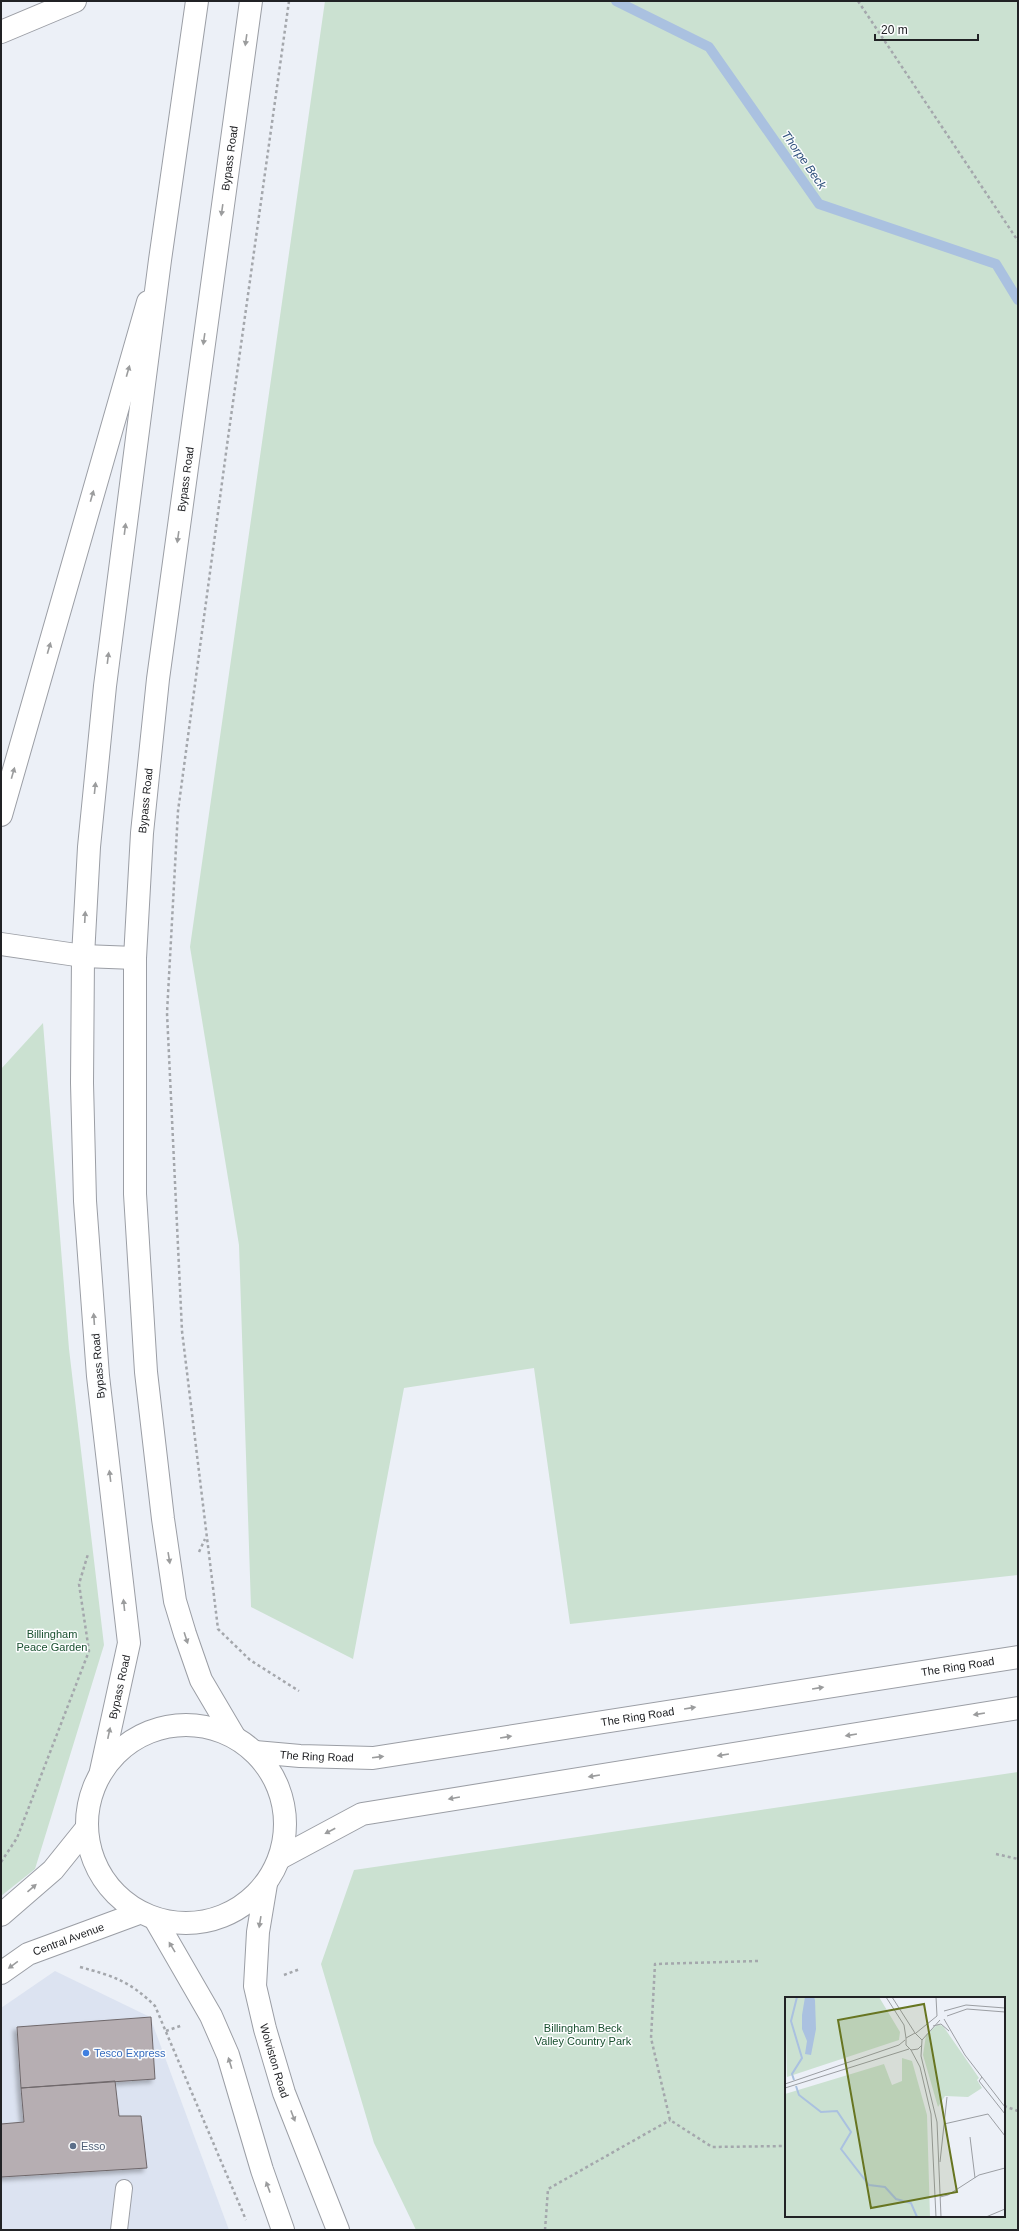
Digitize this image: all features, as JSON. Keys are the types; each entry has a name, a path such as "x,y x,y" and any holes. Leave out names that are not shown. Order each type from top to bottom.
{"main road":[{"path":"1,32 75,1"},
{"name":"Bypass Road","path":"100,1771 129,1643 98,1376 85,1201 82,1083 83,956 89,847 105,686 160,260 197,1"},
{"name":"Bypass Road","path":"234,1736 201,1680 185,1634 176,1600 163,1519 146,1372 135,1194 134,958 142,833 158,679 251,1"},
{"name":"Bypass Road","path":"1,812 160,260"},
{"path":"1,944 83,956 134,958"},
{"name":"The Ring Road","path":"255,1752 300,1756 373,1758 1018,1657"},
{"path":"280,1858 362,1814 1018,1708"},
{"path":"204,1725 234,1736 255,1752 271,1771 282,1797 286,1831 280,1858 266,1884 239,1909 196,1924 147,1916 119,1898 102,1878 90,1854 86,1829 88,1799 100,1771 133,1738 160,1727 204,1725"},
{"path":"1,1915 53,1870 86,1829"},
{"name":"Wolviston Road","path":"266,1884 258,1932 255,1986 265,2029 284,2093 338,2230"},
{"path":"147,1916 211,2016 228,2055 262,2170 283,2230"},
{"name":"Central Avenue","path":"1,1973 28,1954 147,1916"}],"lane":[{"path":"119,2230 124,2188"}],"path":[{"path":"290,1 228,438 178,811 167,1013 182,1331 218,1629 250,1660 299,1691"},
{"path":"858,1 1018,241"},
{"path":"1,1862 17,1838 89,1651 79,1584"},
{"path":"996,1854 1018,1859"},
{"path":"758,1961 655,1964 651,2038 670,2120 712,2147 785,2146"},
{"path":"73,1966 109,1975 138,1989 155,2006 248,2223"},
{"path":"1005,2106 1018,2111"},
{"path":"545,2230 548,2189 670,2120"}],"shaded area":[{"path":"55,1971 150,2017 229,2230 1,2230 1,2008"}],"green space":[{"path":"325,1 1018,1 1018,1575 570,1624 534,1368 404,1388 353,1659 251,1607 239,1245 190,947"},
{"name":"Billingham Peace Garden","path":"43,1023 69,1349 104,1645 35,1869 1,1896 1,1069"},
{"name":"Billingham Beck Valley Country Park","path":"1018,1772 1018,2230 416,2230 374,2143 321,1964 354,1870"}],"building":[{"name":"Tesco Express","path":"151,2017 155,2079 21,2088 17,2027"},
{"name":"Esso","path":"115,2081 119,2116 141,2116 147,2168 1,2177 1,2124 24,2122 21,2088"}],"waterway":[{"name":"Thorpe Beck","path":"616,1 709,47 819,204 996,264 1018,300"}],"place":[{"name":"Tesco Express","path":"86,2053"},
{"name":"Esso","path":"73,2146"}]}
